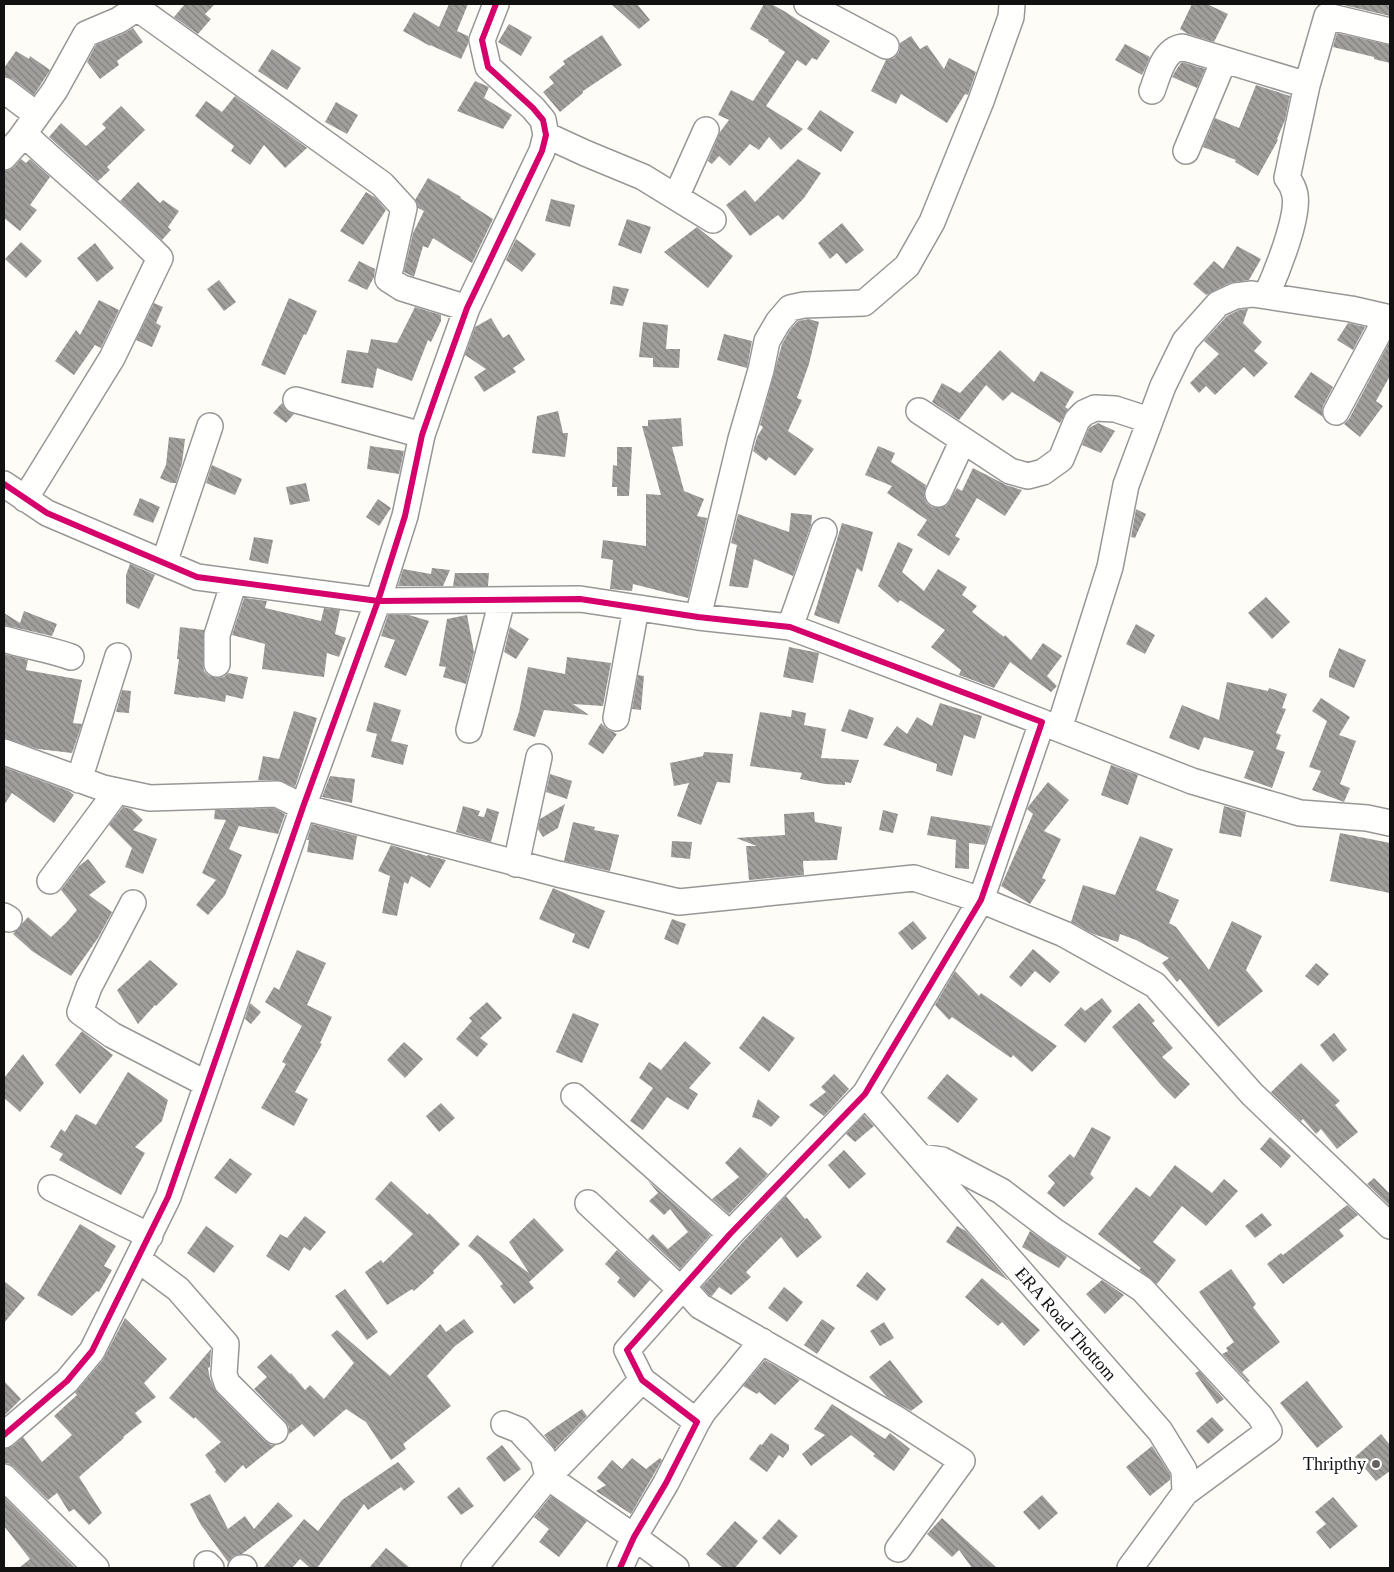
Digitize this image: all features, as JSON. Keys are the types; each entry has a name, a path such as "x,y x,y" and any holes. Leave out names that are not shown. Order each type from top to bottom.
{"street":[{"path":"4,1435 67,1381 92,1351 139,1260 168,1197 303,807 378,601 405,516 422,435 467,308 542,151 546,135 543,120 533,108 488,67 482,40 496,4"},
{"path":"807,4 886,46"},
{"path":"698,617 741,439 767,342 778,322 790,308 804,305 864,303 907,266 932,222 981,102 1011,17 1012,4"},
{"path":"4,157 55,90 86,34 119,20 138,6 382,184 404,208 388,279 402,288 467,308"},
{"path":"1266,296 1276,274 1294,217 1295,197 1292,185 1287,178 1307,85 1327,16 1390,31"},
{"path":"1152,90 1170,52 1182,47 1307,85"},
{"path":"1186,151 1224,60"},
{"path":"4,90 91,196 130,228 160,258 112,358 26,499"},
{"path":"676,198 706,130"},
{"path":"546,135 643,177 713,220"},
{"path":"697,1422 642,1380 627,1350 730,1234 865,1094 981,900 1110,567 1126,484 1149,420 1163,386 1185,342 1218,304 1235,296 1252,294 1351,309 1389,318 1363,359 1336,412"},
{"path":"296,400 422,435"},
{"path":"919,411 1010,471 1028,476 1043,472 1061,459 1077,420 1084,413 1095,408 1115,409 1149,420"},
{"path":"164,563 210,426"},
{"path":"938,494 963,440"},
{"path":"4,484 47,513 197,577 378,601 580,600 790,628 1050,725 1192,781 1300,813 1368,818 1390,823"},
{"path":"790,628 824,531"},
{"path":"217,664 217,635 234,582"},
{"path":"469,730 502,600"},
{"path":"616,718 636,608"},
{"path":"4,639 71,657"},
{"path":"79,780 118,656"},
{"path":"4,752 103,788 150,798 277,794 303,807 516,864 679,902 915,870 981,900 1064,934 1156,986 1252,1094 1390,1226"},
{"path":"516,864 539,757"},
{"path":"50,881 117,792"},
{"path":"133,903 89,987 80,1012 112,1035 207,1084"},
{"name":"ERA Road Thottom","path":"865,1094 1160,1431 1184,1470 1185,1493"},
{"path":"574,1096 730,1234"},
{"path":"920,1158 942,1160 1001,1191 1054,1231 1142,1289 1260,1416 1269,1431 1185,1493 1130,1568"},
{"path":"51,1188 150,1236"},
{"path":"588,1203 700,1306 895,1418 962,1461 898,1549"},
{"path":"139,1260 178,1289 226,1344 224,1374 227,1382 275,1431"},
{"path":"620,1568 634,1537 666,1483 703,1412 762,1340"},
{"path":"474,1568 548,1477 642,1380"},
{"path":"504,1424 519,1430 543,1456 548,1477 676,1568"},
{"path":"4,1477 96,1568"}],"building":[{"path":"185,4 215,4 205,14 211,19 198,34 174,17"},
{"path":"449,4 468,4 457,31 468,36 468,44 461,59 430,46 403,31 414,12 439,27"},
{"path":"611,4 637,4 650,20 639,29"},
{"path":"764,4 771,4 784,11 830,41 817,60 812,58 806,66 797,60 766,106 803,129 781,150 769,137 759,150 750,144 730,166 719,156 712,164 708,161 720,132 729,120 718,115 731,90 753,101 785,52 750,29"},
{"path":"1192,4 1207,4 1228,14 1214,42 1188,34 1180,29"},
{"path":"1339,4 1390,4 1390,16"},
{"path":"509,24 532,37 521,56 498,42"},
{"path":"133,28 143,42 117,61 119,65 100,79 87,62 96,45"},
{"path":"1337,33 1390,45 1390,63 1333,47"},
{"path":"602,35 622,65 583,91 560,112 543,92 554,83 549,77 565,64 563,61"},
{"path":"911,36 920,49 927,45 944,69 949,58 976,72 968,95 965,94 947,123 901,94 896,104 871,91 886,60 894,58 899,52 900,43"},
{"path":"1125,44 1150,57 1142,75 1115,60"},
{"path":"272,49 301,68 287,90 258,71"},
{"path":"16,51 29,59 30,56 50,70 34,95 13,79 4,76 4,68"},
{"path":"1182,62 1205,69 1197,88 1172,77"},
{"path":"475,81 489,87 484,98 512,115 503,129 457,111"},
{"path":"1256,85 1290,96 1278,140 1258,176 1235,162 1236,160 1203,147 1215,118 1239,128"},
{"path":"235,96 307,148 285,168 264,145 250,165 231,151 234,146 195,116 206,101 222,112"},
{"path":"336,102 358,115 347,134 325,122"},
{"path":"121,106 145,130 107,167 110,170 98,181 49,137 61,123 86,146 106,128 102,124"},
{"path":"820,110 854,132 841,152 807,129"},
{"path":"21,159 26,163 30,159 50,177 30,205 37,210 20,231 4,218 4,171 14,167"},
{"path":"798,159 821,173 804,198 783,220 778,215 750,236 726,205 745,190 755,202"},
{"path":"428,178 461,197 493,219 472,263 433,238 428,248 423,246 414,277 404,272 413,233 424,211 418,208 415,200"},
{"path":"138,182 160,203 163,200 179,211 168,227 171,230 162,240 120,201"},
{"path":"366,192 376,198 386,210 363,245 340,231"},
{"path":"551,199 575,205 570,227 545,221"},
{"path":"627,219 651,227 641,254 618,245"},
{"path":"842,223 864,250 846,264 837,253 830,259 818,243"},
{"path":"697,227 733,256 708,288 664,252"},
{"path":"516,239 536,254 522,272 506,260"},
{"path":"21,242 42,261 26,278 5,259"},
{"path":"95,243 114,268 97,282 77,258"},
{"path":"1237,246 1261,259 1249,280 1229,283 1206,295 1193,284 1214,261 1223,269"},
{"path":"359,261 375,269 374,277 367,290 348,281"},
{"path":"219,280 236,302 224,311 207,289"},
{"path":"613,286 629,289 623,306 610,304"},
{"path":"289,298 317,311 285,375 261,365"},
{"path":"99,300 119,310 101,348 95,345 74,375 55,361 76,330 80,335"},
{"path":"154,303 163,307 156,323 161,326 152,347 136,340"},
{"path":"415,307 441,315 441,321 431,342 428,340 412,381 377,368 373,388 341,383 347,350 368,353 371,339 397,343"},
{"path":"1248,309 1243,323 1262,342 1254,351 1268,363 1254,377 1244,367 1215,395 1206,386 1199,393 1190,383 1219,354 1204,341 1227,316 1239,310"},
{"path":"491,318 503,338 509,334 525,360 513,368 516,372 484,392 474,377 486,369 465,355 475,327"},
{"path":"809,319 819,322 809,364 797,398 802,400 788,431 814,449 795,476 769,457 766,461 753,451 757,437 763,427 760,425 782,344 798,321"},
{"path":"643,322 668,325 666,349 680,349 679,368 653,367 653,358 639,357"},
{"path":"1348,323 1365,327 1353,350 1337,340"},
{"path":"724,334 752,341 747,368 717,360"},
{"path":"1390,341 1390,376 1376,401 1383,406 1360,437 1344,424 1349,419"},
{"path":"1000,350 1034,382 1041,371 1074,392 1065,407 1068,409 1060,423 1012,392 1003,401 986,385 959,420 932,402 942,383 960,393"},
{"path":"1311,372 1333,387 1323,406 1323,417 1294,397"},
{"path":"282,403 286,410 294,414 286,423 273,413"},
{"path":"558,411 563,433 568,433 565,457 532,453 537,416"},
{"path":"681,418 683,446 672,447 684,491 704,499 697,516 707,518 688,598 633,584 632,591 610,589 613,560 601,558 603,540 646,546 646,494 661,495 642,426 648,426 648,420"},
{"path":"1098,423 1115,431 1101,453 1082,445 1089,428"},
{"path":"169,437 185,439 182,463 176,483 160,478 166,465"},
{"path":"370,446 404,451 399,474 367,469"},
{"path":"878,446 895,453 891,462 926,485 924,496 927,503 932,507 940,508 947,505 957,488 962,491 973,468 1006,485 1022,490 1005,516 977,498 955,536 960,539 949,556 917,535 927,520 887,493 892,486 865,475"},
{"path":"617,447 632,447 629,496 617,496 617,487 612,487 613,465 617,466"},
{"path":"212,465 242,479 235,495 206,483"},
{"path":"306,483 310,501 290,505 286,487"},
{"path":"140,498 160,507 153,523 133,515"},
{"path":"378,499 391,508 379,526 366,517"},
{"path":"1136,509 1146,514 1135,538 1131,537"},
{"path":"791,513 812,515 811,525 793,576 754,559 748,588 729,586 737,545 731,543 738,514 789,532"},
{"path":"842,523 873,532 862,572 857,568 839,624 814,615"},
{"path":"254,537 273,540 268,564 249,560"},
{"path":"898,542 913,549 902,572 924,591 938,569 967,587 962,595 977,606 972,612 1004,637 1005,635 1031,660 1043,643 1062,656 1047,676 1057,686 1051,692 1010,662 994,688 959,675 961,670 931,647 945,630 900,600 898,603 878,586"},
{"path":"130,564 155,575 139,609 126,603 126,575"},
{"path":"432,568 450,570 443,586 398,586 403,569 431,574"},
{"path":"455,573 489,573 488,586 453,586"},
{"path":"1266,597 1290,622 1272,639 1248,613"},
{"path":"244,598 267,601 265,608 321,621 324,608 340,610 335,634 346,638 339,657 327,653 324,677 262,669 265,644 232,635"},
{"path":"24,611 57,624 52,636 4,625 4,613 20,623"},
{"path":"388,615 409,615 429,621 406,676 384,667 395,640 381,636"},
{"path":"467,615 474,652 466,684 443,677 446,667 439,666 447,619"},
{"path":"1136,624 1155,635 1145,654 1126,644"},
{"path":"180,627 204,630 203,664 204,671 209,676 224,677 228,673 248,677 243,699 226,695 225,702 174,694 179,659 177,659"},
{"path":"510,627 529,639 516,659 504,652"},
{"path":"789,647 819,653 813,683 783,677"},
{"path":"1339,648 1366,660 1354,688 1329,677 1329,672"},
{"path":"4,654 28,660 26,670 82,680 73,723 82,724 72,753 38,749 4,738"},
{"path":"567,657 611,663 603,706 573,704 589,715 544,710 535,737 513,730 519,712 528,667 565,674"},
{"path":"638,675 644,676 641,710 632,709"},
{"path":"1227,682 1268,691 1269,688 1287,694 1282,708 1286,709 1276,733 1281,735 1276,749 1285,752 1272,788 1244,778 1254,751 1204,737 1199,750 1169,738 1182,705 1219,720"},
{"path":"122,690 131,691 129,713 116,712"},
{"path":"1321,698 1350,717 1339,735 1356,741 1340,784 1350,788 1344,802 1312,790 1321,771 1309,767 1327,721 1312,711"},
{"path":"374,702 401,710 391,741 408,745 403,765 371,757 377,734 366,731"},
{"path":"940,703 982,716 975,739 964,735 952,776 936,771 937,764 883,745 897,726 907,734 917,717 932,726"},
{"path":"849,709 874,718 867,739 841,731"},
{"path":"792,710 806,713 804,725 826,729 821,758 859,760 851,783 845,782 845,785 825,784 800,779 802,773 750,766 760,712 791,717"},
{"path":"294,711 317,718 295,787 277,780 258,780 263,756 279,759"},
{"path":"601,723 607,729 617,734 603,754 588,744"},
{"path":"704,752 733,754 730,783 717,782 701,825 677,816 689,783 674,786 670,763 703,756"},
{"path":"1111,765 1138,775 1128,805 1101,795"},
{"path":"4,767 69,791 74,795 54,823 12,793 4,805"},
{"path":"550,774 572,781 567,799 546,792"},
{"path":"330,776 355,779 352,803 322,797"},
{"path":"1048,782 1069,800 1044,831 1061,839 1042,878 1046,880 1030,904 1001,886 1033,814 1027,809"},
{"path":"565,804 558,828 543,837 538,829 540,819"},
{"path":"463,806 480,811 478,816 484,817 487,808 499,812 491,842 456,832"},
{"path":"1224,806 1246,812 1241,837 1219,833"},
{"path":"123,807 131,809 143,820 133,830 157,839 143,874 125,867 132,848 109,825"},
{"path":"274,808 285,814 278,834 239,826 229,849 242,855 225,895 208,915 196,905 216,880 202,873 226,820 214,819 215,810"},
{"path":"883,810 898,814 893,833 879,830"},
{"path":"814,812 815,822 842,827 837,860 803,861 804,875 749,880 746,846 757,846 736,838 785,835 784,814"},
{"path":"931,816 991,826 985,845 969,843 969,869 955,868 956,840 927,835"},
{"path":"573,822 595,827 594,830 619,835 610,871 564,861"},
{"path":"312,824 357,836 353,860 307,852 309,840 307,840"},
{"path":"1340,833 1390,843 1390,893 1330,881"},
{"path":"1140,836 1173,849 1156,890 1179,900 1169,923 1176,927 1209,970 1232,921 1262,936 1246,970 1263,991 1218,1027 1180,979 1177,982 1162,963 1169,958 1136,940 1120,934 1118,942 1093,934 1071,922 1083,885 1115,895"},
{"path":"672,841 692,842 690,859 671,857"},
{"path":"391,845 446,860 430,888 411,876 408,884 404,882 397,916 382,913 390,876 378,871"},
{"path":"88,859 106,882 89,895 112,912 98,938 71,976 32,951 13,934 28,917 51,937 66,923 77,910 61,890 79,866"},
{"path":"553,888 605,911 589,949 572,942 575,934 539,919"},
{"path":"672,919 686,924 678,945 664,939"},
{"path":"913,921 927,938 912,950 898,933"},
{"path":"1033,949 1060,972 1050,983 1035,971 1021,987 1009,977"},
{"path":"297,950 326,963 307,1005 332,1017 320,1043 322,1044 295,1092 308,1099 294,1126 261,1108 286,1064 282,1062 302,1026 265,1002 274,987 279,990"},
{"path":"150,960 178,984 138,1024 117,990"},
{"path":"1316,963 1329,974 1318,986 1305,976"},
{"path":"955,971 979,996 981,993 1057,1046 1032,1072 1013,1055 1011,1058 952,1017 949,1020 935,1005"},
{"path":"1102,998 1112,1011 1085,1043 1064,1025 1081,1007 1085,1011"},
{"path":"487,1002 502,1018 480,1038 488,1044 477,1057 456,1039 472,1021 469,1018"},
{"path":"250,1003 261,1012 251,1024 245,1019"},
{"path":"1139,1003 1155,1021 1152,1023 1173,1048 1162,1057 1190,1084 1175,1099 1112,1027"},
{"path":"573,1013 599,1024 582,1063 556,1052"},
{"path":"763,1016 795,1038 769,1072 739,1048"},
{"path":"82,1031 113,1055 80,1094 55,1065"},
{"path":"1334,1033 1347,1050 1333,1062 1320,1045"},
{"path":"685,1041 711,1063 689,1088 698,1094 688,1110 667,1097 643,1130 630,1121 653,1088 639,1078 649,1062 661,1070"},
{"path":"404,1042 423,1059 405,1078 387,1060"},
{"path":"23,1054 44,1083 20,1112 4,1098 4,1078"},
{"path":"1301,1063 1340,1101 1335,1105 1358,1132 1337,1149 1321,1129 1316,1134 1303,1119 1301,1121 1271,1092"},
{"path":"128,1072 168,1100 162,1121 135,1147 145,1153 121,1195 59,1160 63,1154 50,1147 61,1129 65,1132 76,1114 96,1125"},
{"path":"834,1074 849,1089 824,1116 809,1105 826,1092 821,1087"},
{"path":"947,1074 978,1099 958,1123 927,1098"},
{"path":"758,1099 780,1117 771,1127 761,1120 752,1117"},
{"path":"441,1103 455,1118 439,1132 426,1116"},
{"path":"864,1115 874,1126 855,1142 846,1134"},
{"path":"1092,1127 1111,1137 1090,1174 1094,1178 1064,1207 1047,1193 1055,1183 1048,1176 1070,1154 1074,1158"},
{"path":"1270,1137 1291,1156 1281,1168 1260,1149"},
{"path":"740,1147 768,1174 729,1214 712,1199 739,1177 725,1163"},
{"path":"844,1150 866,1174 849,1189 828,1165"},
{"path":"230,1158 252,1174 236,1194 214,1178"},
{"path":"1175,1165 1212,1193 1224,1179 1238,1191 1206,1226 1182,1206 1153,1242 1176,1260 1157,1284 1139,1270 1141,1268 1098,1234 1136,1187 1150,1197"},
{"path":"1374,1178 1390,1194 1390,1206 1367,1184"},
{"path":"391,1181 428,1215 429,1213 460,1244 433,1271 434,1273 414,1291 412,1289 387,1305 365,1272 381,1260 383,1263 413,1234 375,1199"},
{"path":"648,1181 710,1235 680,1269 648,1239 653,1234 668,1249 688,1232 670,1209 664,1215 649,1201 658,1193"},
{"path":"786,1196 822,1237 797,1258 781,1237 746,1272 751,1277 731,1295 719,1287 712,1296 709,1295 702,1287"},
{"path":"1347,1205 1358,1215 1339,1230 1344,1236 1283,1284 1267,1264 1281,1253 1283,1255"},
{"path":"1262,1213 1272,1225 1255,1238 1245,1226"},
{"path":"305,1216 326,1232 310,1251 304,1247 289,1271 266,1256 280,1234 287,1238"},
{"path":"534,1218 564,1250 529,1282 534,1288 514,1304 500,1286 503,1284 480,1255 468,1246 477,1235 529,1273 509,1242"},
{"path":"80,1224 116,1246 104,1266 112,1270 99,1292 97,1291 72,1316 37,1295"},
{"path":"206,1226 234,1246 214,1273 187,1253"},
{"path":"957,1226 966,1231 1009,1281 946,1242"},
{"path":"1030,1231 1067,1257 1059,1268 1022,1247"},
{"path":"617,1250 650,1280 634,1298 617,1282 620,1278 605,1264"},
{"path":"1231,1269 1256,1304 1253,1307 1280,1342 1242,1372 1250,1381 1248,1382 1222,1354 1228,1351 1226,1348 1234,1342 1199,1292"},
{"path":"867,1272 886,1289 877,1301 856,1286"},
{"path":"982,1278 1040,1330 1024,1346 1002,1322 998,1326 965,1297"},
{"path":"1102,1280 1124,1295 1105,1314 1086,1294"},
{"path":"4,1281 25,1298 4,1323"},
{"path":"784,1287 803,1302 787,1322 768,1308"},
{"path":"345,1289 378,1332 367,1340 335,1296"},
{"path":"125,1318 167,1359 144,1383 156,1397 135,1413 142,1422 79,1477 102,1513 89,1525 74,1509 69,1512 57,1493 48,1500 14,1467 4,1463 4,1449 13,1446 23,1437 42,1462 72,1435 54,1416 77,1395 75,1393 103,1360"},
{"path":"464,1319 474,1332 455,1346 427,1376 451,1406 403,1444 406,1449 391,1460 366,1422 346,1409 314,1437 302,1424 289,1434 289,1427 285,1421 254,1389 267,1377 257,1367 271,1354 305,1390 310,1385 324,1399 354,1363 331,1335 337,1330 390,1376 440,1324 446,1332"},
{"path":"822,1319 835,1328 817,1354 804,1345"},
{"path":"884,1322 894,1338 880,1346 870,1331"},
{"path":"211,1349 210,1367 208,1368 210,1379 217,1393 265,1441 271,1445 276,1445 246,1469 243,1465 225,1483 215,1472 216,1470 205,1455 221,1442 195,1417 194,1419 169,1398"},
{"path":"765,1360 800,1380 775,1405 759,1392 757,1394 743,1386"},
{"path":"890,1360 923,1402 911,1411 887,1397 869,1377"},
{"path":"1199,1371 1224,1399 1217,1404 1195,1373"},
{"path":"4,1381 21,1399 4,1416"},
{"path":"1307,1381 1343,1427 1317,1448 1280,1403"},
{"path":"832,1404 885,1439 890,1433 910,1449 894,1471 873,1456 875,1454 851,1435 811,1466 802,1454 825,1435 814,1429"},
{"path":"582,1409 587,1416 555,1449 544,1435"},
{"path":"1212,1417 1224,1430 1208,1444 1196,1431"},
{"path":"771,1433 789,1445 789,1450 783,1458 779,1455 767,1472 749,1459"},
{"name":"Thripthy","path":"1381,1434 1390,1445 1390,1471 1376,1481 1355,1457"},
{"path":"502,1445 521,1469 504,1482 486,1458"},
{"path":"1152,1446 1170,1474 1170,1480 1150,1496 1126,1467"},
{"path":"632,1458 646,1469 660,1458 662,1460 631,1514 596,1491 606,1485 597,1478 612,1460 622,1469"},
{"path":"398,1462 415,1482 404,1491 401,1487 368,1510 364,1504 317,1568 310,1568 300,1559 292,1568 263,1568 304,1519 318,1531 342,1500"},
{"path":"459,1487 474,1506 461,1515 447,1497"},
{"path":"210,1494 228,1529 245,1516 254,1529 278,1502 293,1516 242,1554 233,1556 228,1562 201,1525 190,1504"},
{"path":"1042,1495 1058,1513 1039,1530 1023,1512"},
{"path":"551,1496 587,1521 559,1557 539,1542 549,1529 534,1517"},
{"path":"4,1497 75,1568 19,1568 30,1559 4,1526"},
{"path":"1333,1497 1358,1526 1330,1549 1316,1532 1326,1524 1315,1512"},
{"path":"942,1518 997,1568 972,1568 959,1550 952,1557 927,1534"},
{"path":"779,1519 798,1536 780,1555 762,1538"},
{"path":"735,1521 758,1541 735,1568 723,1568 706,1554"},
{"path":"386,1548 410,1568 369,1568"}],"cycle path":[{"path":"4,1435 67,1381 92,1351 168,1197 303,807 378,601 405,516 422,435 438,389 467,308 542,151 546,135 543,120 533,108 488,67 482,40 496,4"},
{"path":"4,484 47,513 197,577 378,601 580,599 698,617 790,627 1042,722 981,900 865,1094 730,1234 627,1350 642,1380 697,1422 666,1483 634,1537 620,1568"}],"place":[{"name":"Thripthy","path":"1376,1464"}]}
